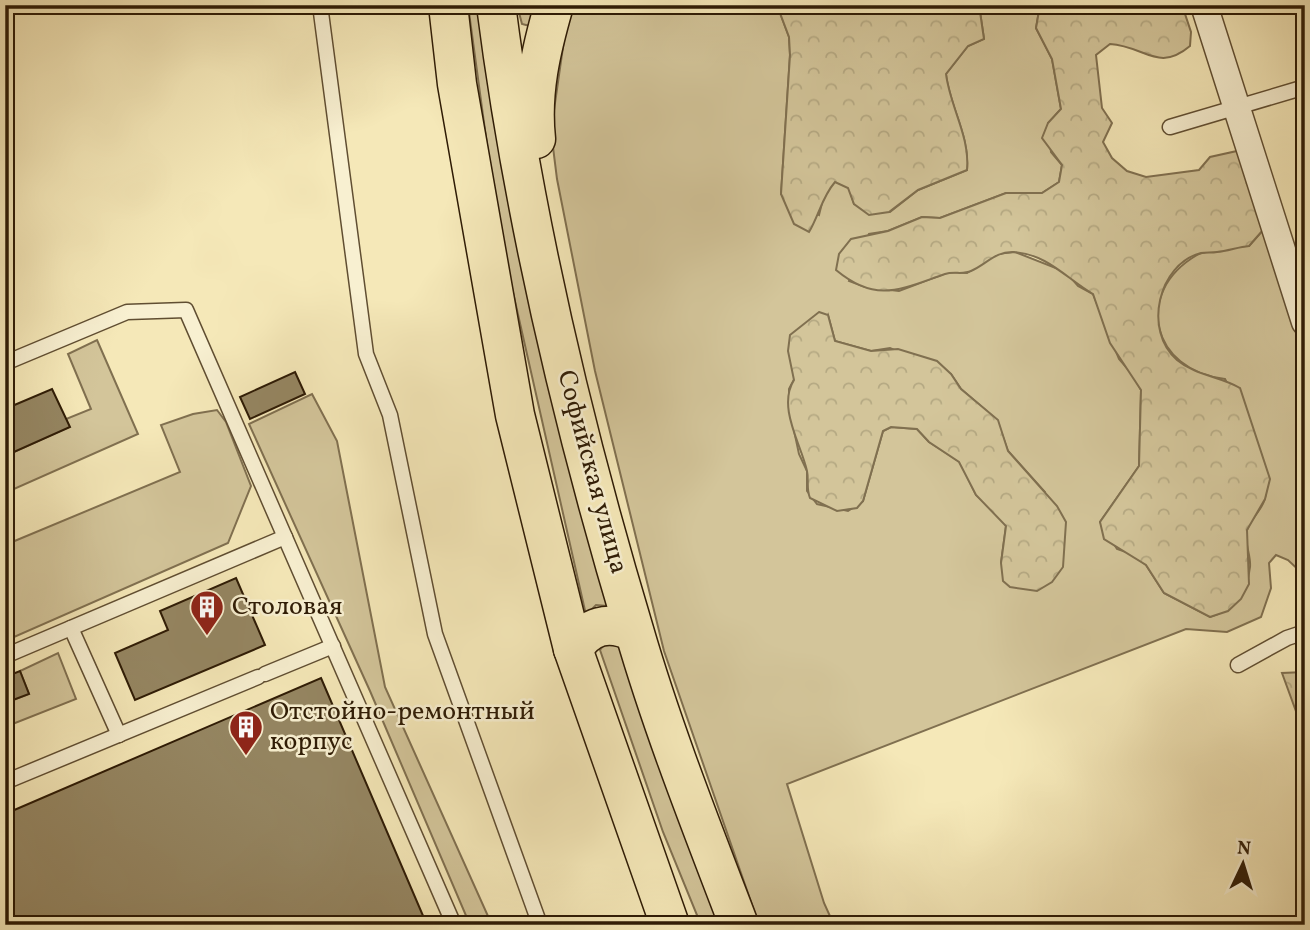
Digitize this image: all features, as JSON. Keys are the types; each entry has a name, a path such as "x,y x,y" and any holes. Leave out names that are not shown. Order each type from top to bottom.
{"main road":[{"path":"449,5 457,84 515,415 573,649 670,925"},
{"name":"Софийская улица","path":"496,5 515,130 541,267 574,405 634,632 739,925"},
{"path":"541,267 542,188 533,115 537,75 554,5"},
{"path":"573,649 581,637 593,628 607,625 634,632"}],"street":[{"path":"1204,5 1305,322"}],"lane":[{"path":"320,5 366,354 390,415 435,634 540,925"},
{"path":"1170,128 1305,87"},
{"path":"5,363 127,312 186,310 454,925"},
{"path":"5,656 285,537"},
{"path":"71,628 119,735"},
{"path":"1238,665 1287,638 1305,632"},
{"path":"5,782 333,646"}],"green space":[{"path":"468,5 484,5 608,606 596,605 586,615 498,226"},
{"path":"517,5 540,5 530,26 522,24"},
{"path":"569,5 777,5 789,37 790,55 781,194 819,215 824,195 835,181 849,188 854,204 890,212 918,190 967,170 966,145 946,74 968,46 984,39 979,5 1040,5 1036,28 1052,59 1061,109 1048,123 1051,152 1062,165 1059,182 1042,193 1006,193 940,218 922,217 888,231 869,234 849,281 865,287 899,291 949,272 967,273 996,254 1015,252 1066,272 1078,286 1093,294 1119,359 1133,375 1141,390 1139,466 1100,522 1117,549 1132,554 1146,565 1164,593 1210,617 1233,605 1246,585 1250,563 1246,536 1249,525 1265,498 1265,469 1255,437 1225,379 1200,373 1181,362 1167,346 1159,328 1158,309 1164,289 1177,271 1197,255 1249,246 1263,230 1305,361 1305,576 1288,560 1276,555 1269,563 1271,588 1261,617 1227,632 1186,629 787,784 824,903 834,925 759,925 664,651 595,371 557,179 551,131","holes":["828,315 835,341 871,351 890,348 951,374 961,389 997,420 1008,451 1045,492 1001,563 1006,526 1002,519 976,495 960,462 929,442 917,429 891,427 883,431 863,501 848,511 817,504 807,491 807,471 799,454 789,407 789,389"]},
{"path":"777,5 979,5 984,39 968,46 946,74 966,145 967,170 918,190 889,212 869,215 854,204 848,188 835,182 809,232 794,224 781,194 790,55 789,37"},
{"path":"1040,5 1182,5 1191,32 1190,46 1179,54 1160,58 1110,44 1096,55 1102,108 1112,123 1103,142 1112,158 1127,171 1146,177 1199,170 1210,157 1237,151 1263,230 1249,246 1201,253 1186,260 1174,270 1160,300 1160,333 1177,360 1192,369 1240,388 1270,479 1265,499 1247,530 1249,584 1241,599 1228,611 1210,617 1164,593 1146,565 1104,539 1100,522 1139,466 1141,390 1110,343 1093,294 1047,262 1014,252 996,256 968,272 948,273 889,290 864,287 836,270 839,254 851,239 888,231 922,217 940,218 1006,193 1042,193 1059,182 1062,165 1042,138 1048,123 1061,109 1052,59 1036,28"},
{"path":"1305,225 1305,285 1299,249"},
{"path":"819,312 828,315 835,341 871,351 898,349 937,361 951,374 961,389 998,420 1008,451 1057,506 1066,522 1063,567 1052,582 1037,591 1010,587 1003,581 1001,563 1006,526 976,495 959,462 929,442 917,429 891,427 883,431 863,501 857,508 837,511 810,498 807,471 789,414 789,391 794,380 788,351 790,335"},
{"path":"97,340 138,434 5,493 5,456 69,427 66,419 91,409 68,354"},
{"path":"312,394 337,441 385,687 492,925 470,925 370,691 249,424"},
{"path":"217,410 226,422 251,486 228,543 5,641 5,545 180,472 161,425 193,414"},
{"path":"607,641 618,641 721,925 701,925 663,832 600,650"},
{"path":"58,653 76,699 5,727 5,703 29,694 20,671"},
{"path":"1305,672 1305,736 1282,673"}],"building":[{"path":"295,372 305,394 250,419 240,397"},
{"path":"52,389 70,427 5,456 5,409"},
{"name":"Столовая","path":"236,578 265,645 135,700 115,653 168,630 160,611"},
{"path":"20,671 29,694 5,703 5,677"},
{"name":"Отстойно-ремонтный корпус","path":"321,678 427,925 5,925 5,814"}],"place":[{"name":"Столовая","path":"207,637"},
{"name":"Отстойно-ремонтный корпус","path":"246,757"}]}
